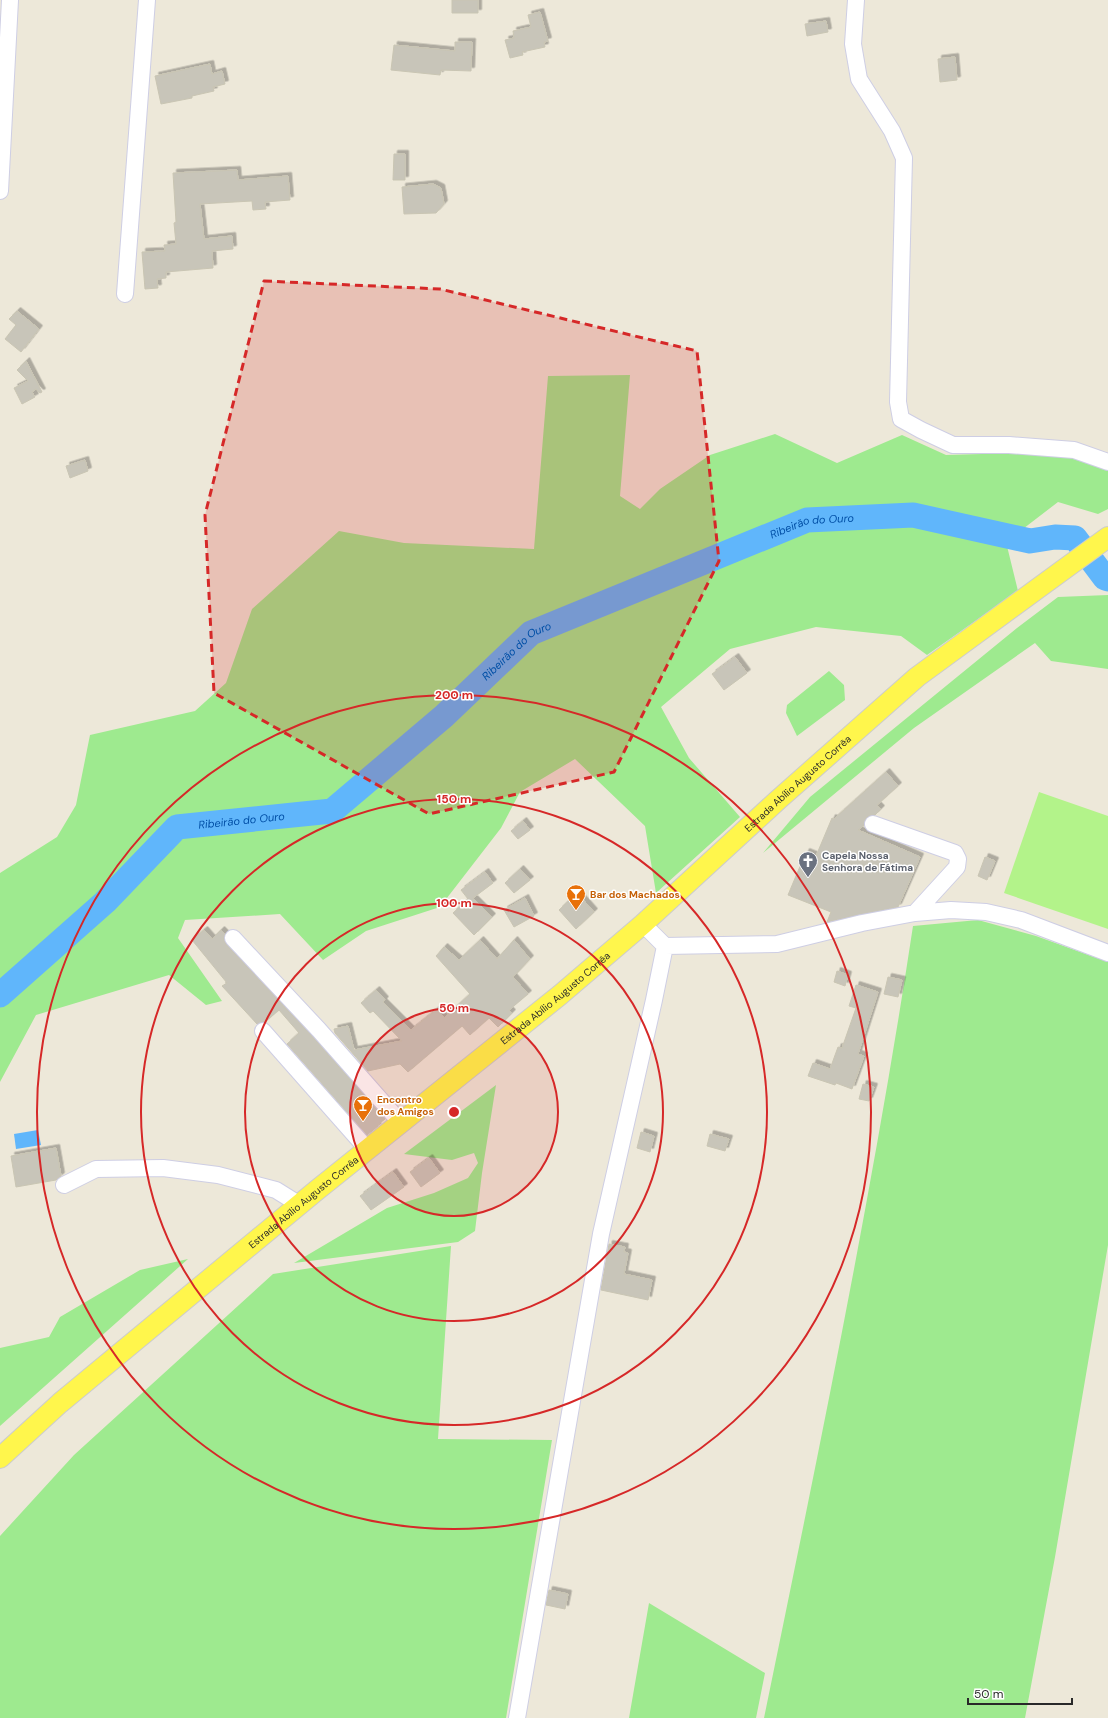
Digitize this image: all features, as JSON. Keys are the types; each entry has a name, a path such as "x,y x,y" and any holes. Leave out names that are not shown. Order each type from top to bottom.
{"main road":[{"name":"Estrada Abílio Augusto Corrêa","path":"0,1458 60,1403 400,1123 560,995 643,924 779,799 917,677 1108,537"}],"street":[{"path":"0,191 10,0"},
{"path":"125,294 147,0"},
{"path":"856,0 853,44 859,79 892,130 904,158 898,402 901,419 953,445 1009,445 1074,450 1108,462"},
{"path":"873,824 955,853 958,859 957,867 915,913"},
{"path":"643,924 665,946 777,944 862,923 915,913 951,910 986,912 1021,920 1108,953"},
{"path":"233,938 319,1030 400,1123"},
{"path":"517,1718 601,1234 665,946"},
{"path":"263,1031 368,1150"},
{"path":"64,1185 96,1169 162,1168 218,1175 276,1190 300,1205"}],"highlighted area":[{"path":"264,281 440,289 697,351 719,561 614,772 429,814 214,693 205,515"}],"green space":[{"path":"630,375 620,496 640,509 660,489 710,455 775,434 837,463 902,435 946,455 1022,453 1094,460 1108,467 1108,509 1098,514 1058,502 1006,542 1018,591 927,655 901,636 816,627 730,649 661,707 689,758 740,817 656,893 645,826 575,759 520,792 501,828 440,907 366,931 323,960 280,914 185,920 178,938 222,1001 206,1005 169,975 36,1015 0,1082 0,873 57,837 76,805 90,735 195,711 226,683 252,609 339,531 404,543 534,549 548,376"},
{"path":"1108,595 1108,669 1051,661 1035,643 914,728 763,853 810,797 1017,628 1058,597"},
{"path":"829,671 844,685 845,700 797,736 786,713 787,705"},
{"path":"1039,792 1108,816 1108,929 1004,893"},
{"path":"978,920 1036,936 1108,962 1108,1245 1055,1557 1025,1718 764,1718 863,1224 913,926"},
{"path":"496,1085 482,1173 475,1231 458,1242 294,1263 387,1208 434,1193 468,1178 478,1163 474,1153 452,1160 404,1154"},
{"path":"451,1246 438,1439 552,1440 506,1718 0,1718 0,1536 74,1455 273,1274"},
{"path":"188,1259 0,1426 0,1348 49,1337 60,1317 140,1270"},
{"path":"649,1603 765,1673 756,1718 629,1718"}],"water":[{"path":"38,1130 41,1145 16,1149 14,1134"}],"building":[{"path":"452,0 478,0 478,13 452,13"},
{"path":"540,12 548,41 544,42 545,47 522,52 523,55 510,58 505,40 514,38 513,31 531,27 528,15"},
{"path":"826,21 828,32 807,36 805,24"},
{"path":"455,42 472,42 471,71 441,70 440,75 391,70 394,45 455,51"},
{"path":"955,57 957,80 940,82 938,59"},
{"path":"210,64 212,74 222,71 225,84 213,87 214,91 192,96 192,98 161,104 155,76"},
{"path":"394,154 405,154 405,180 393,180"},
{"path":"237,170 238,180 288,176 290,200 265,202 266,209 253,210 252,201 200,204 204,239 232,236 233,249 212,251 213,268 166,272 166,278 157,279 158,288 145,289 142,252 165,251 164,245 176,244 173,173"},
{"path":"433,184 441,188 444,204 436,213 404,214 402,187"},
{"path":"17,311 39,329 21,352 5,339 16,325 9,319"},
{"path":"26,361 42,392 40,393 36,389 32,392 35,397 22,404 14,388 28,381 17,370"},
{"path":"85,460 88,471 70,478 66,466"},
{"path":"735,657 747,673 724,690 712,674"},
{"path":"886,772 898,786 877,805 881,809 875,815 867,817 864,825 858,830 920,857 898,907 827,922 831,912 788,895 806,852 816,856 832,818 834,819"},
{"path":"523,821 530,830 518,839 511,831"},
{"path":"985,857 995,861 987,880 978,876"},
{"path":"520,869 530,880 514,893 505,883"},
{"path":"485,872 493,883 473,898 492,917 474,935 453,913 468,899 461,890"},
{"name":"Bar dos Machados","path":"577,893 594,912 576,929 559,910"},
{"path":"525,898 534,916 514,927 504,910"},
{"path":"204,930 212,939 221,930 225,934 224,940 226,944 312,1036 385,1119 377,1125 378,1126 367,1135 287,1044 299,1033 279,1010 265,1022 257,1024 222,986 227,983 192,940"},
{"path":"480,940 497,959 514,940 530,959 513,977 528,994 509,1010 512,1013 498,1027 489,1018 470,1035 462,1026 408,1072 400,1064 368,1071 335,1033 334,1029 348,1026 354,1050 402,1041 373,1011 370,1013 361,1003 376,990 385,1000 383,1002 411,1030 437,1009 444,1018 470,994 436,956 444,947 459,960"},
{"path":"837,971 848,975 845,986 834,982"},
{"path":"888,977 902,980 898,997 884,994"},
{"path":"856,985 878,992 858,1054 864,1056 852,1089 836,1083 835,1085 808,1076 813,1063 830,1069 838,1047 842,1048 856,1008 849,1006"},
{"path":"863,1084 874,1087 869,1101 859,1099"},
{"path":"641,1132 654,1136 650,1152 637,1148"},
{"path":"710,1134 729,1139 725,1151 707,1146"},
{"path":"56,1148 61,1176 56,1180 16,1187 11,1156"},
{"path":"429,1158 440,1173 421,1187 410,1172"},
{"path":"393,1172 404,1187 371,1210 360,1196"},
{"path":"609,1244 625,1247 624,1252 628,1253 624,1274 652,1280 648,1300 601,1290"},
{"path":"549,1590 568,1594 565,1609 546,1605"}],"waterway":[{"name":"Ribeirão do Ouro","path":"0,995 105,902 177,827 332,811 444,716 531,633 807,520 913,515 1030,541 1055,537 1075,538 1105,578 1108,579"}],"place":[{"name":"Capela Nossa Senhora de Fátima","path":"808,878"},
{"name":"Bar dos Machados","path":"576,911"},
{"name":"Encontro dos Amigos","path":"363,1122"}]}
